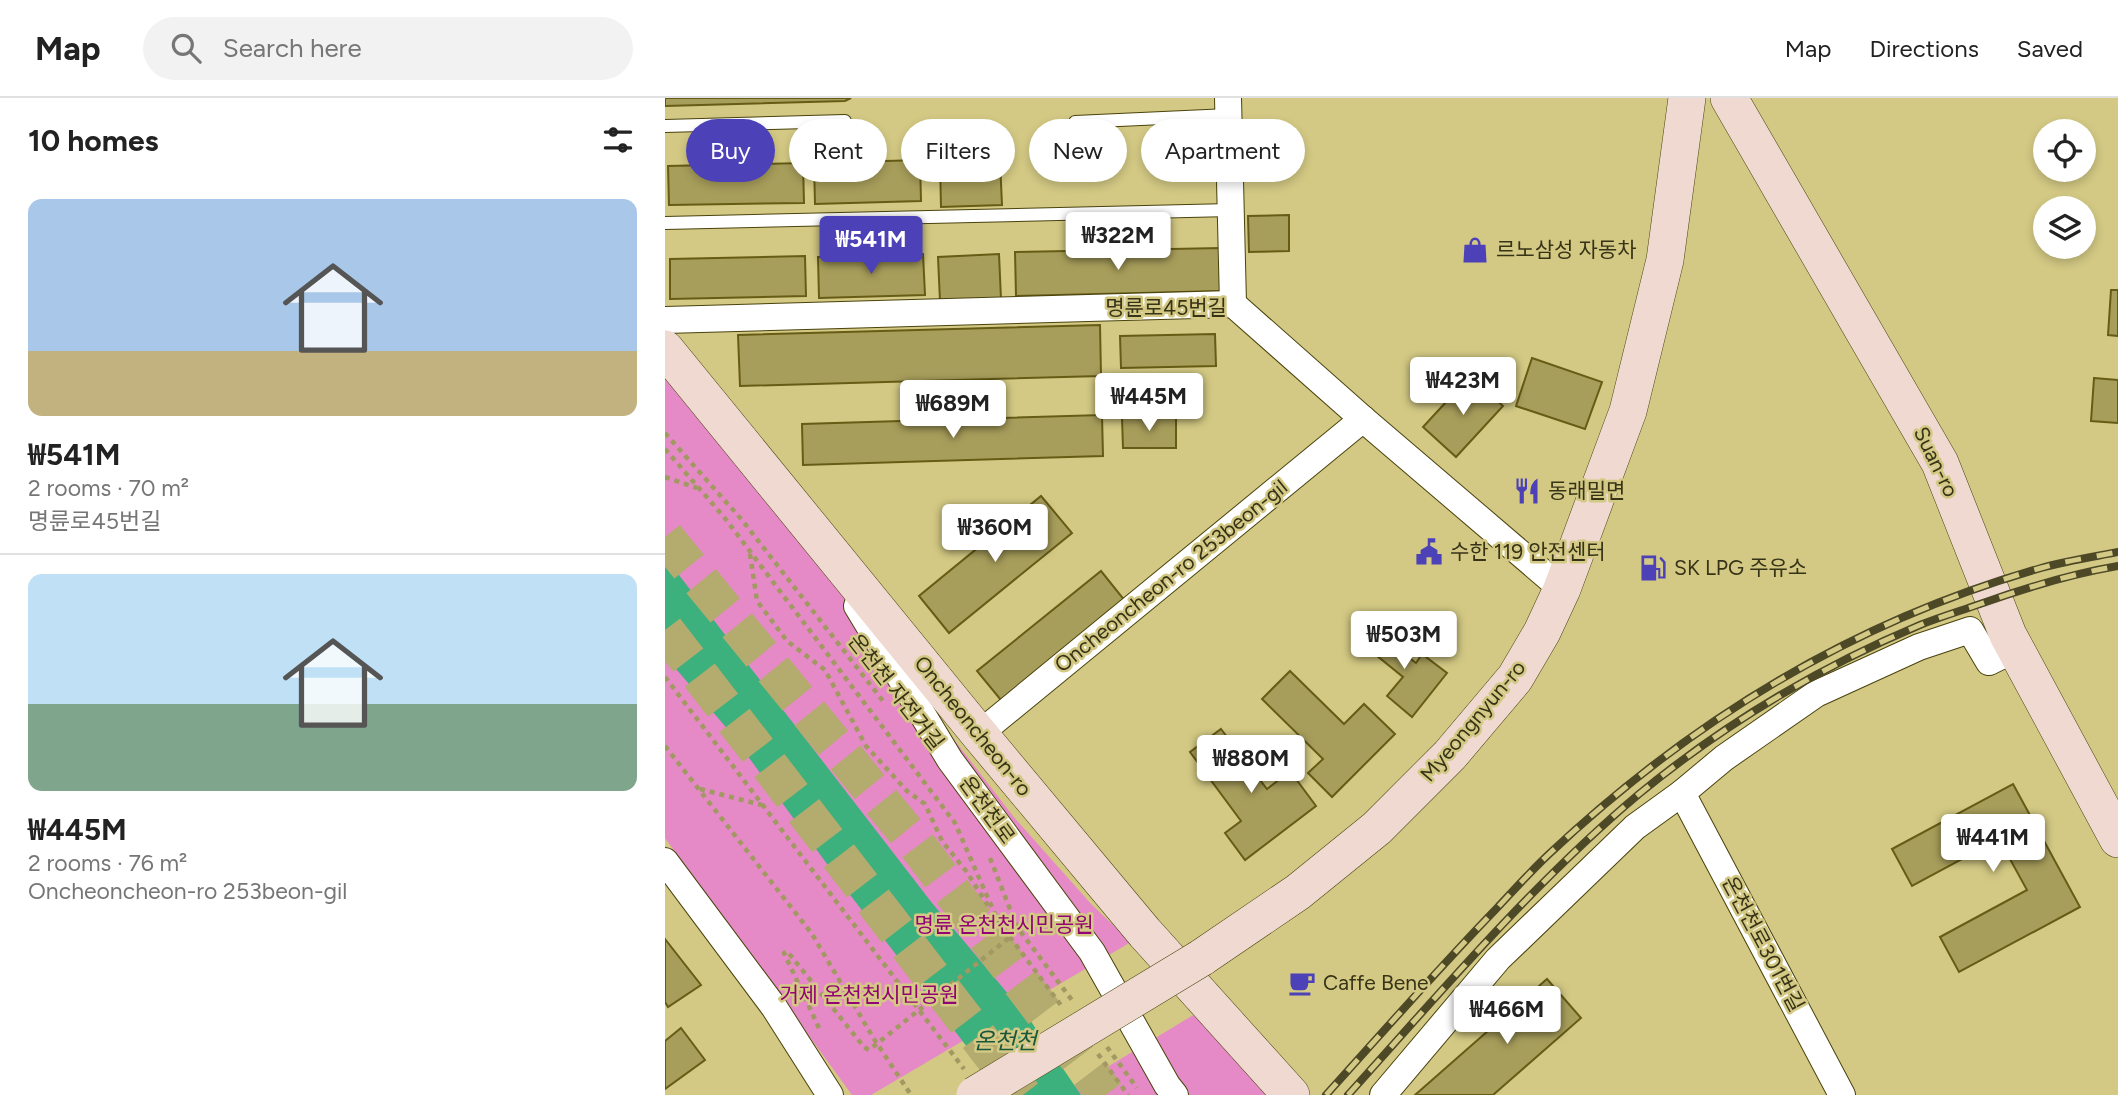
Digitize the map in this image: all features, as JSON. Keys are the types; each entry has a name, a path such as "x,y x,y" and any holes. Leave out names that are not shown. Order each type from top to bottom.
{"main road":[{"name":"Myeongnyun-ro","path":"972,1084 1201,958 1298,892 1367,836 1450,755 1515,678 1542,632 1562,589 1628,411 1665,260 1687,98"},
{"name":"Suan-ro","path":"1729,98 1940,463 2008,635 2118,839"},
{"name":"Oncheoncheon-ro","path":"665,349 1145,933 1291,1095"}],"street":[{"path":"1228,106 1233,304"},
{"name":"명륜로45번길","path":"665,320 1233,304 1562,589"},
{"name":"Oncheoncheon-ro 253beon-gil","path":"979,734 1363,419"},
{"name":"온천천로","path":"805,521 950,760 1092,952 1167,1086 1175,1095"},
{"path":"1383,1095 1498,959 1635,827 1724,758 1817,695 1919,647 1970,630 1989,662 2015,649"},
{"name":"온천천로301번길","path":"1682,793 1842,1095"},
{"path":"665,861 774,1006 830,1095"}],"lane":[{"path":"1104,119 1228,106"},
{"path":"665,126 789,123"},
{"path":"665,223 1231,210"}],"path":[{"name":"온천천 자전거길","path":"665,432 742,520 884,702"},
{"path":"665,449 749,552 955,823 998,921"},
{"path":"665,477 699,488"},
{"path":"749,552 757,601 787,641 825,670 866,746 907,791 925,804 942,841 1066,1012"},
{"path":"665,677 919,1010 972,1084"},
{"path":"665,746 812,934 911,1095"},
{"path":"699,789 762,805"},
{"path":"988,853 1020,930 1076,1006"},
{"path":"823,1035 784,953 787,951 869,1050 1020,930"},
{"path":"1100,1038 1143,1095"},
{"path":"1097,1054 1128,1095"}],"green space":[{"name":"명륜 온천천시민공원","path":"665,376 807,549 1013,816 1092,905 1131,942 871,1095 852,1095 665,838"},
{"path":"1195,1014 1269,1095 1061,1095"}],"water":[{"name":"온천천","path":"665,557 932,903 1030,1020 1081,1095 1004,1095 841,883 730,732 665,656"}],"building":[{"path":"665,98 851,98 845,101 665,106"},
{"path":"887,161 901,161 901,182 921,182 921,201 815,204 814,182 887,182"},
{"path":"789,163 789,182 803,182 804,203 669,205 668,166 686,166 686,182 775,182 775,164"},
{"path":"940,182 1001,182 1002,205 941,207"},
{"path":"1289,215 1289,251 1249,252 1248,216"},
{"path":"1221,248 1222,291 1016,296 1015,252"},
{"path":"923,254 925,295 819,298 818,257"},
{"path":"999,254 1001,299 940,301 938,257"},
{"path":"805,256 806,296 670,299 670,259"},
{"path":"2111,290 2118,290 2118,336 2108,335"},
{"path":"1100,325 1101,376 740,386 738,335"},
{"path":"1215,334 1216,366 1121,368 1120,336"},
{"path":"1532,358 1602,382 1585,429 1516,406"},
{"path":"1470,376 1503,406 1456,457 1423,427"},
{"path":"2094,378 2118,380 2118,423 2091,421"},
{"path":"1102,415 1103,456 803,465 802,424"},
{"path":"1122,418 1176,418 1176,448 1123,448"},
{"path":"1041,496 1072,533 949,633 919,596"},
{"path":"1101,571 1134,612 1010,711 977,671"},
{"path":"1366,623 1416,663 1422,654 1447,673 1412,717 1387,696 1403,677 1355,638"},
{"path":"1290,671 1344,724 1364,704 1395,734 1332,797 1308,773 1323,759 1262,699"},
{"path":"1221,729 1267,789 1290,771 1316,806 1245,860 1225,833 1241,821 1190,752"},
{"path":"2013,784 2080,907 1959,972 1940,937 2027,890 1999,839 1912,886 1892,849"},
{"path":"665,939 701,985 668,1007 665,1002"},
{"path":"1547,979 1581,1018 1493,1095 1415,1095"},
{"path":"681,1028 705,1060 665,1089 665,1041"}],"tunnel":[{"path":"665,537 917,845 1106,1095"},
{"path":"665,630 1023,1095"}],"railway":[{"path":"1326,1095 1528,874 1602,807 1658,762 1717,720 1777,681 1905,616 1972,590 2041,568 2118,552"},
{"path":"1348,1095 1488,940 1561,865 1639,794 1704,744 1809,679 1920,625 2031,587 2118,566"}],"place":[{"name":"르노삼성 자동차","path":"1475,250"},
{"name":"동래밀면","path":"1527,491"},
{"name":"수한 119 안전센터","path":"1429,552"},
{"name":"SK LPG 주유소","path":"1653,568"},
{"name":"Caffe Bene","path":"1302,983"}],"park label":[{"name":"거제 온천천시민공원","path":"869,995"}]}
